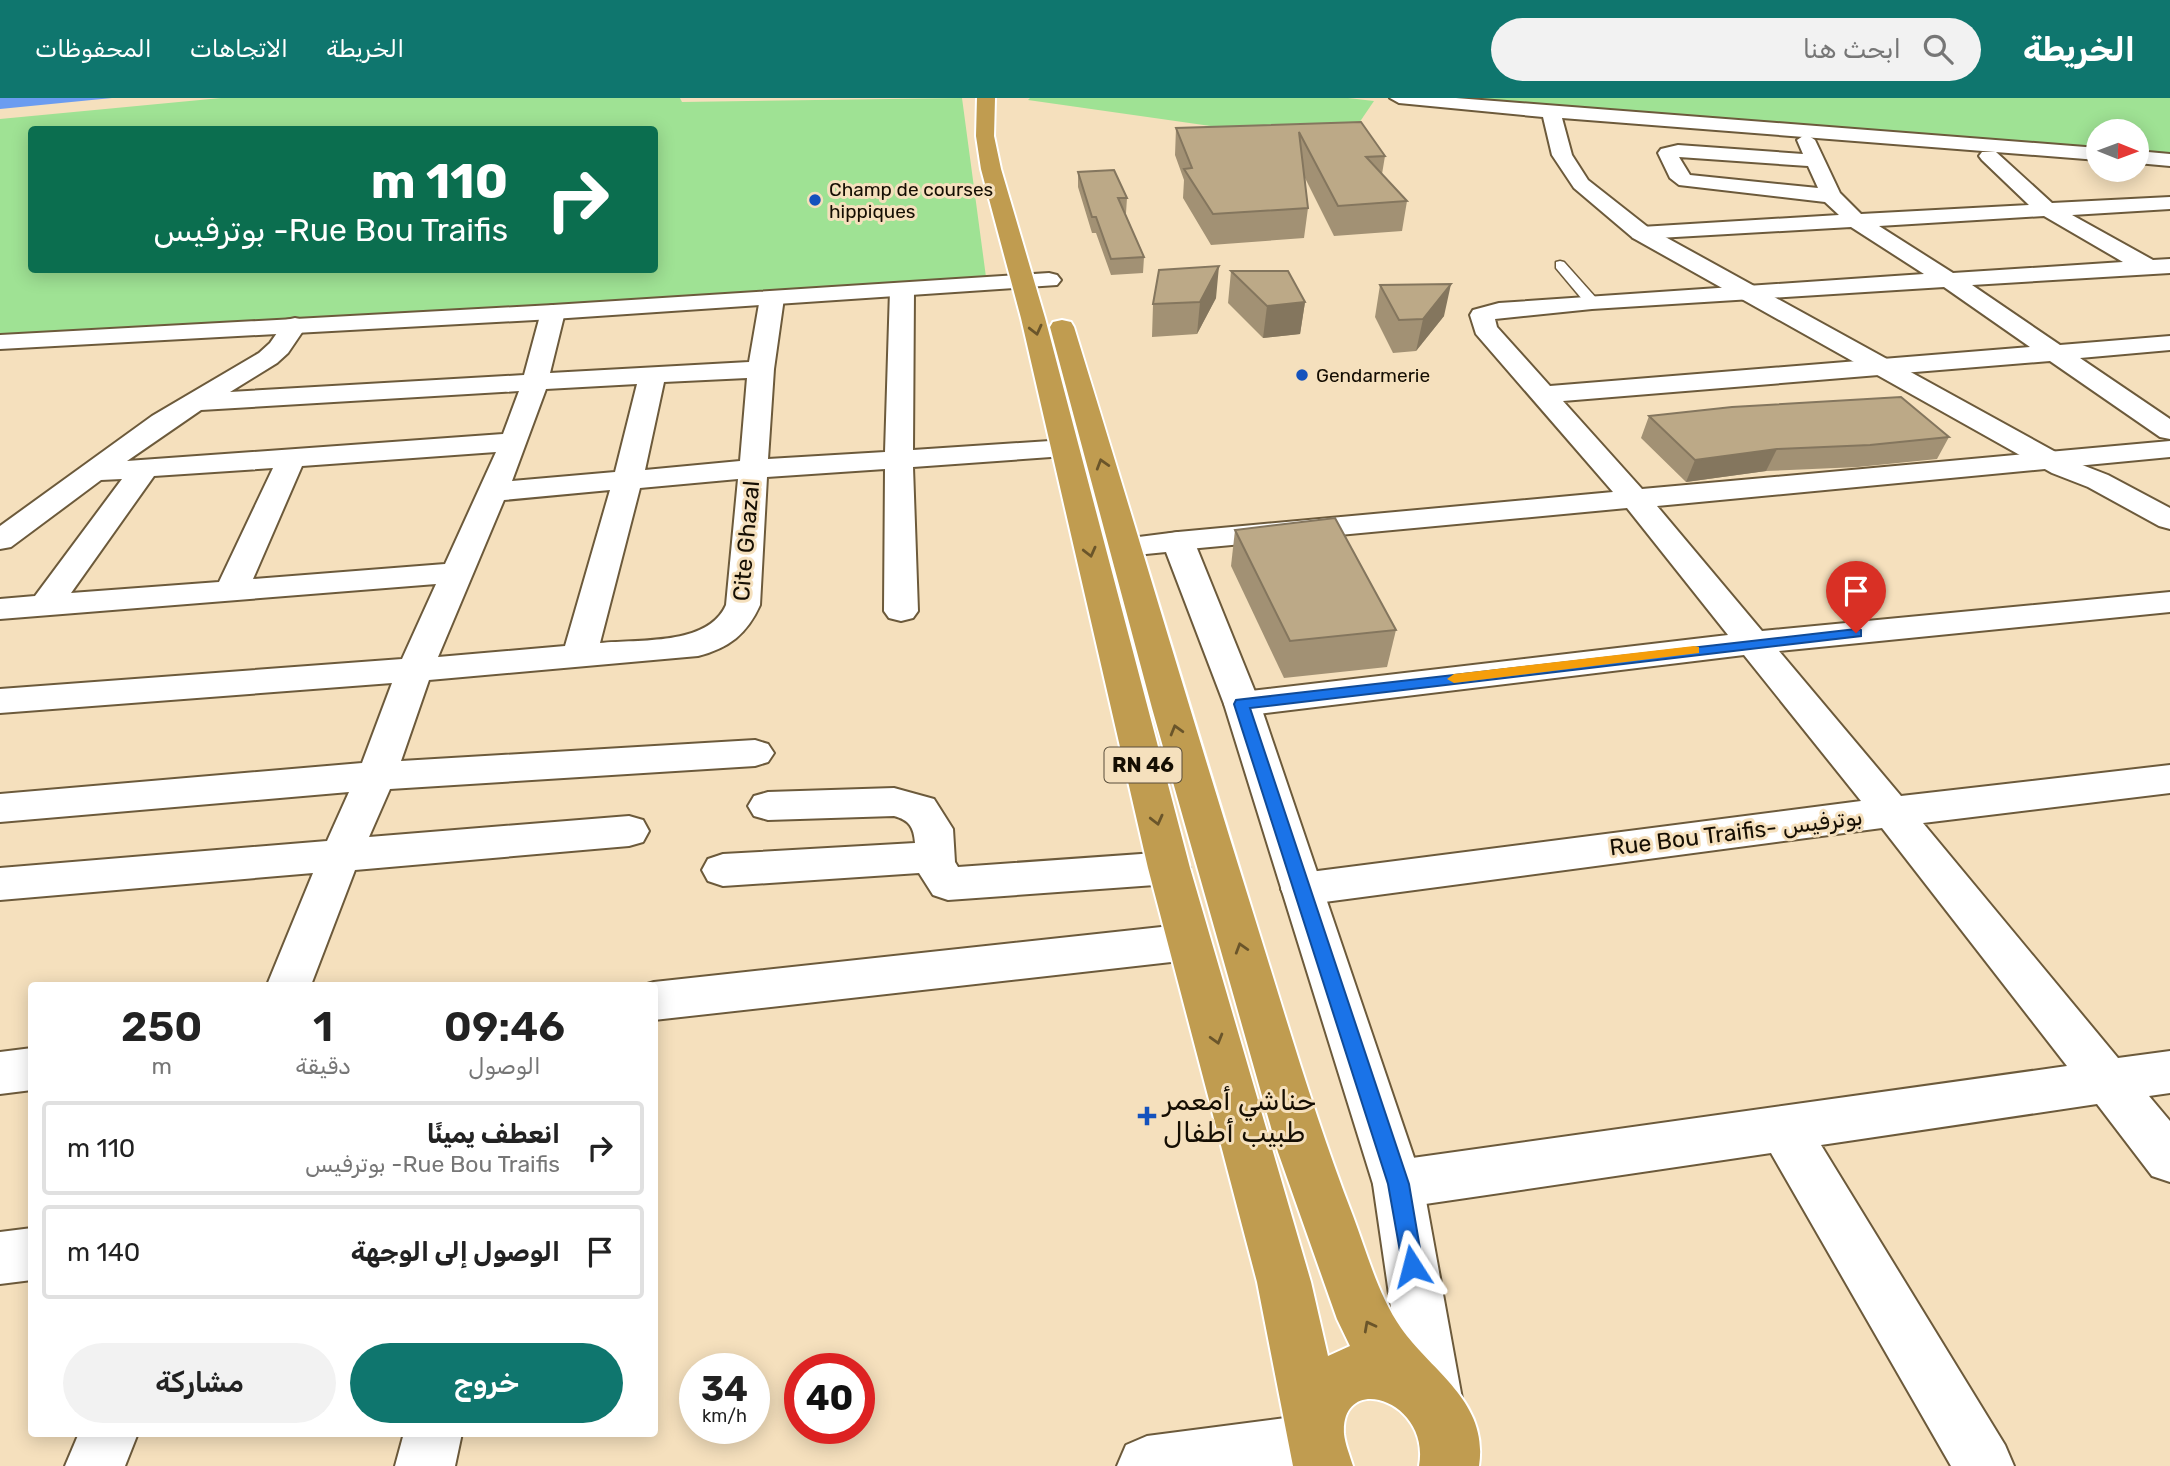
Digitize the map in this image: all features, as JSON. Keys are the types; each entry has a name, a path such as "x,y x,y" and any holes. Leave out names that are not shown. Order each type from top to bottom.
{"highway":[{"name":"RN 46","path":"986,98 985,136 991,169 1036,282 1126,547 1174,721 1303,1152 1365,1319 1382,1349 1422,1392"},
{"name":"RN 46","path":"1012,98 1007,131 1024,203 1065,448 1169,868 1284,1282 1318,1446"},
{"path":"1318,1446 1318,1406 1329,1387 1346,1374 1366,1369 1388,1371 1422,1392 1444,1421 1450,1440 1451,1464"}],"street":[{"path":"1399,98 2086,153"},
{"path":"1562,113 1613,123 1811,150"},
{"path":"1562,113 1562,155 1581,184 1641,233 2054,463 2098,481 2170,520"},
{"path":"1811,150 1831,195 1856,221 1949,280 2052,353 2170,431"},
{"path":"1831,195 1697,184 1680,177 1668,153 1811,150 1989,156 2086,163"},
{"path":"1989,156 2045,208 2159,266 2170,279"},
{"path":"2149,158 2170,160"},
{"path":"2149,168 2170,169"},
{"path":"1641,233 1775,223 2170,203"},
{"path":"1620,218 1775,223"},
{"path":"2159,266 1592,302 1499,310 1482,315 1485,329 1636,500 1892,812 2170,1159"},
{"path":"0,342 1036,282"},
{"path":"901,611 899,459 902,290"},
{"name":"Cite Ghazal","path":"0,701 579,656 698,645 722,635 735,625 743,605 761,369 772,298"},
{"path":"290,982 341,854 376,776 415,670 514,442 535,383 554,312"},
{"path":"0,540 162,422 268,358 279,348 295,325"},
{"path":"1542,395 2170,342"},
{"path":"195,402 761,369"},
{"path":"579,656 639,438 652,375"},
{"path":"93,472 514,442"},
{"path":"492,492 752,469 1065,448"},
{"path":"1126,547 2054,463 2170,449"},
{"path":"231,591 292,457"},
{"path":"2054,463 2079,486 2170,540"},
{"path":"45,606 145,468"},
{"path":"1178,541 1242,704 1398,1184 1422,1392"},
{"path":"4,613 45,606 456,573"},
{"path":"1242,704 1752,643 2170,602"},
{"path":"0,808 376,776 755,753"},
{"name":"Rue Bou Traifis- بوترفيس","path":"1302,889 1892,812 2170,779"},
{"path":"768,806 894,802 920,809 933,830 933,857 938,874 948,884 1169,868"},
{"path":"0,884 629,831"},
{"path":"723,870 933,857"},
{"path":"658,1001 1189,942"},
{"path":"0,1073 28,1070"},
{"path":"1398,1184 2170,1072"},
{"path":"1783,1128 1984,1466"},
{"path":"0,1258 28,1254"},
{"path":"95,1466 107,1437"},
{"path":"425,1466 432,1437"},
{"path":"1147,1466 1318,1446"}],"lane":[{"path":"1560,265 1592,302"}],"green space":[{"name":"Champ de courses hippiques","path":"221,98 680,98 682,102 962,98 986,277 786,295 0,339 0,119"},
{"path":"1348,98 1374,101 1344,145 1028,100"},
{"path":"1462,98 2170,98 2170,154 2149,153 2149,119 2086,119 2086,148"}],"water":[{"path":"0,98 112,98 0,109"}],"building":[{"path":"1361,122 1385,156 1366,157 1407,201 1338,206 1299,132 1308,208 1213,214 1184,169 1192,168 1176,128"},
{"path":"1114,170 1127,198 1118,198 1144,257 1111,259 1096,217 1092,217 1078,172"},
{"path":"1219,266 1200,302 1153,304 1159,270"},
{"path":"1231,271 1288,271 1305,302 1267,306"},
{"path":"1451,284 1423,319 1399,320 1380,285"},
{"path":"1901,397 1949,437 1870,445 1777,449 1695,460 1649,416 1732,407"},
{"path":"1335,518 1396,630 1290,641 1235,530"}],"slow traffic":[{"path":"1454,679 1694,650"}],"place":[{"name":"Champ de courses hippiques","path":"815,200"},
{"name":"Gendarmerie","path":"1302,375"},
{"name":"حناشي أمعمر طبيب أطفال","path":"1147,1116"}],"route":[{"path":"1412,1266 1398,1184 1242,704 1856,633"}]}
